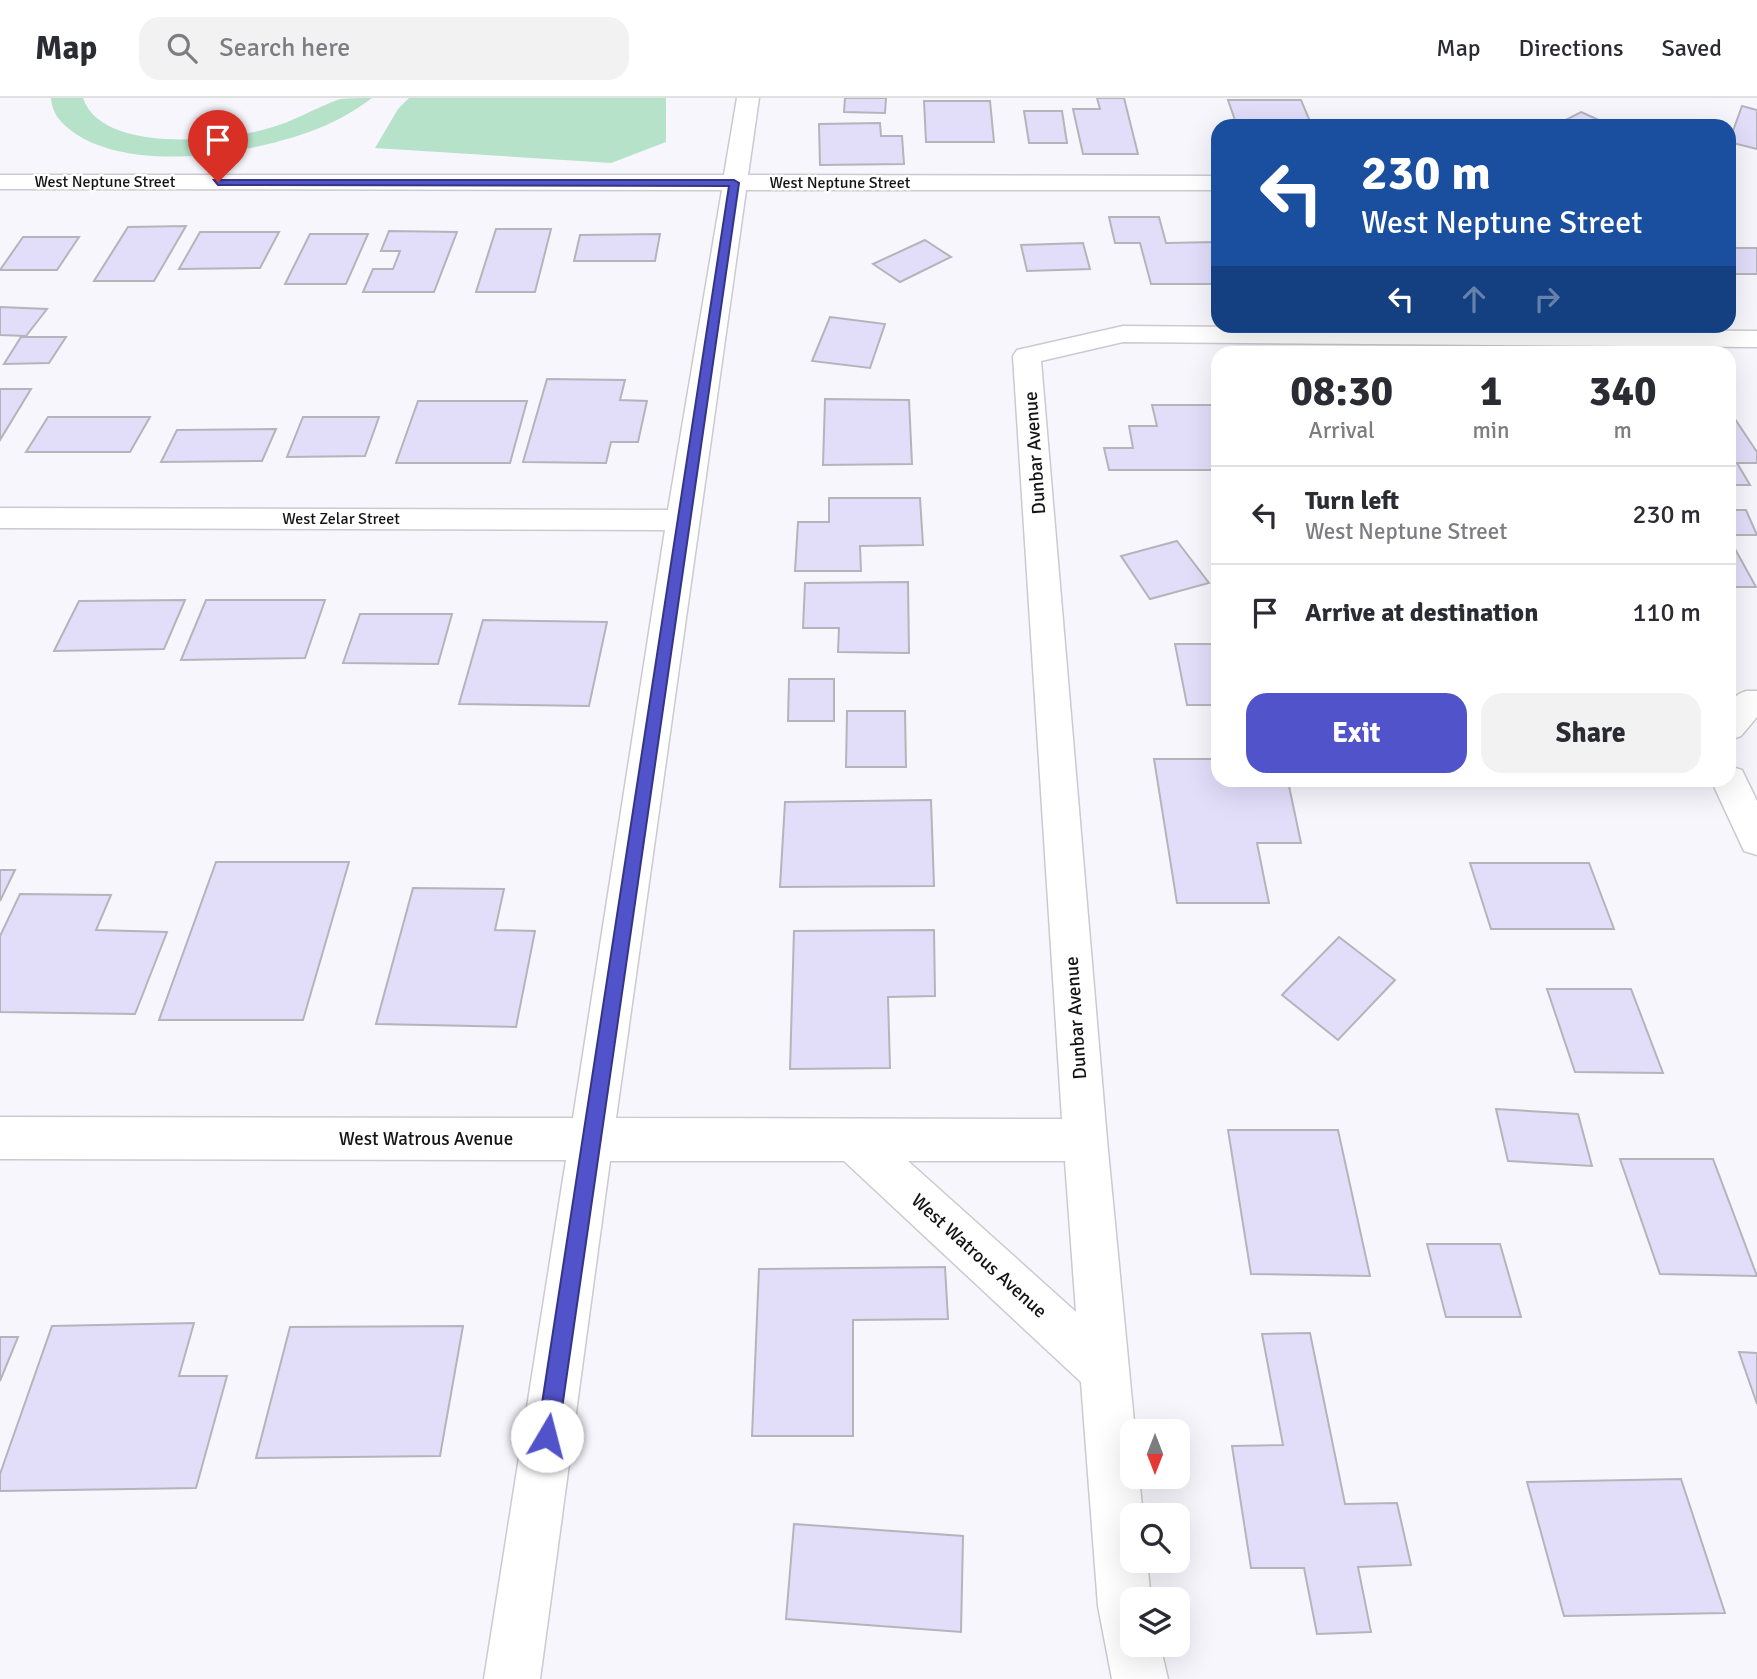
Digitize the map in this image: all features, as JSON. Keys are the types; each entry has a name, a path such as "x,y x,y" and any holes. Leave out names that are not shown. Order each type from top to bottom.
{"street":[{"path":"512,1679 682,520 748,98"},
{"name":"West Neptune Street","path":"0,182 1211,183"},
{"name":"Dunbar Avenue","path":"1140,1679 1125,1606 1085,1140 1027,356 1124,334 1757,339"},
{"name":"West Zelar Street","path":"0,518 682,520"},
{"path":"1736,717 1746,704 1757,704"},
{"path":"1732,787 1757,840"},
{"name":"West Watrous Avenue","path":"0,1138 1085,1140"},
{"name":"West Watrous Avenue","path":"853,1140 1105,1371"}],"green space":[{"path":"51,98 83,98 95,116 114,128 138,136 194,139 266,129 340,99 372,98 349,114 315,130 280,141 220,153 156,156 125,153 97,145 73,132 58,118"},
{"path":"409,98 666,98 666,142 611,163 375,148 398,109"}],"building":[{"path":"845,98 886,98 885,113 844,112"},
{"path":"1097,98 1124,98 1138,154 1083,154 1073,109 1100,109"},
{"path":"1228,100 1301,100 1309,119 1235,119"},
{"path":"924,101 990,101 994,142 926,142"},
{"path":"1742,106 1757,110 1757,149 1736,144 1736,123"},
{"path":"1024,111 1062,111 1067,143 1029,143"},
{"path":"1581,112 1597,119 1568,119"},
{"path":"880,123 881,136 902,136 904,164 820,165 819,124"},
{"path":"1109,217 1159,217 1166,243 1211,242 1211,284 1151,284 1140,243 1115,243"},
{"path":"186,226 154,281 94,281 128,227"},
{"path":"496,229 551,229 535,292 476,292"},
{"path":"389,231 457,232 434,292 363,292 373,269 393,269 400,251 381,251"},
{"path":"200,232 279,232 260,268 179,269"},
{"path":"310,234 368,234 346,284 285,284"},
{"path":"660,234 655,261 574,261 580,235"},
{"path":"23,237 79,237 57,270 0,270"},
{"path":"925,240 951,257 900,282 873,264"},
{"path":"1083,243 1090,269 1027,271 1021,245"},
{"path":"1736,248 1757,248 1757,274 1736,274"},
{"path":"0,307 47,309 26,336 0,335"},
{"path":"830,317 885,324 870,368 812,361"},
{"path":"21,337 66,337 49,363 4,364"},
{"path":"547,379 625,380 620,400 647,401 638,442 611,442 606,463 523,462"},
{"path":"0,389 31,389 0,440"},
{"path":"825,399 909,400 912,464 823,465"},
{"path":"418,401 527,401 510,463 396,463"},
{"path":"1152,405 1211,405 1211,470 1109,470 1104,448 1133,448 1129,426 1157,426"},
{"path":"48,417 150,417 130,452 26,452"},
{"path":"303,417 379,417 365,456 287,457"},
{"path":"1736,420 1757,452 1757,463 1737,463 1750,485 1736,485"},
{"path":"276,429 262,461 161,462 177,430"},
{"path":"829,498 920,498 923,545 860,546 861,571 795,571 798,522 829,522"},
{"path":"1736,510 1746,510 1757,535 1736,535"},
{"path":"1177,541 1209,583 1150,599 1121,556"},
{"path":"1736,551 1756,587 1736,587"},
{"path":"908,582 909,653 838,652 839,628 803,628 805,583"},
{"path":"185,600 164,649 54,651 79,601"},
{"path":"206,600 325,600 305,658 181,660"},
{"path":"360,614 452,614 438,664 343,663"},
{"path":"483,620 607,622 589,706 459,704"},
{"path":"1175,644 1211,644 1211,705 1187,705"},
{"path":"789,679 834,679 834,721 788,721"},
{"path":"847,711 905,711 906,767 846,767"},
{"path":"1154,759 1211,759 1211,787 1289,787 1301,843 1257,843 1269,903 1177,903"},
{"path":"931,800 934,886 780,887 785,802"},
{"path":"216,862 349,862 303,1020 159,1020"},
{"path":"1470,863 1589,863 1614,929 1491,929"},
{"path":"0,870 15,870 0,901"},
{"path":"413,888 504,889 495,930 535,931 516,1027 376,1024"},
{"path":"20,894 111,895 96,930 167,932 135,1014 0,1012 0,936"},
{"path":"934,930 935,996 888,997 890,1068 790,1069 794,931"},
{"path":"1339,937 1395,980 1338,1040 1282,995"},
{"path":"1547,989 1631,989 1663,1073 1575,1072"},
{"path":"1496,1109 1578,1114 1592,1166 1508,1161"},
{"path":"1228,1130 1338,1130 1370,1276 1251,1274"},
{"path":"1620,1159 1713,1159 1757,1276 1660,1274"},
{"path":"1427,1244 1500,1244 1521,1317 1446,1317"},
{"path":"945,1267 948,1319 853,1320 853,1436 752,1436 759,1269"},
{"path":"194,1323 179,1376 227,1376 196,1488 0,1491 0,1474 52,1326"},
{"path":"463,1326 440,1456 256,1458 290,1327"},
{"path":"1310,1333 1345,1504 1397,1503 1411,1565 1358,1567 1371,1632 1317,1634 1304,1568 1251,1568 1232,1446 1283,1445 1262,1334"},
{"path":"0,1337 18,1337 0,1381"},
{"path":"1739,1352 1757,1353 1757,1404"},
{"path":"1681,1479 1725,1613 1564,1616 1527,1482"},
{"path":"794,1524 963,1536 961,1632 786,1619"}],"route":[{"path":"218,182 734,183 547,1436"}]}
